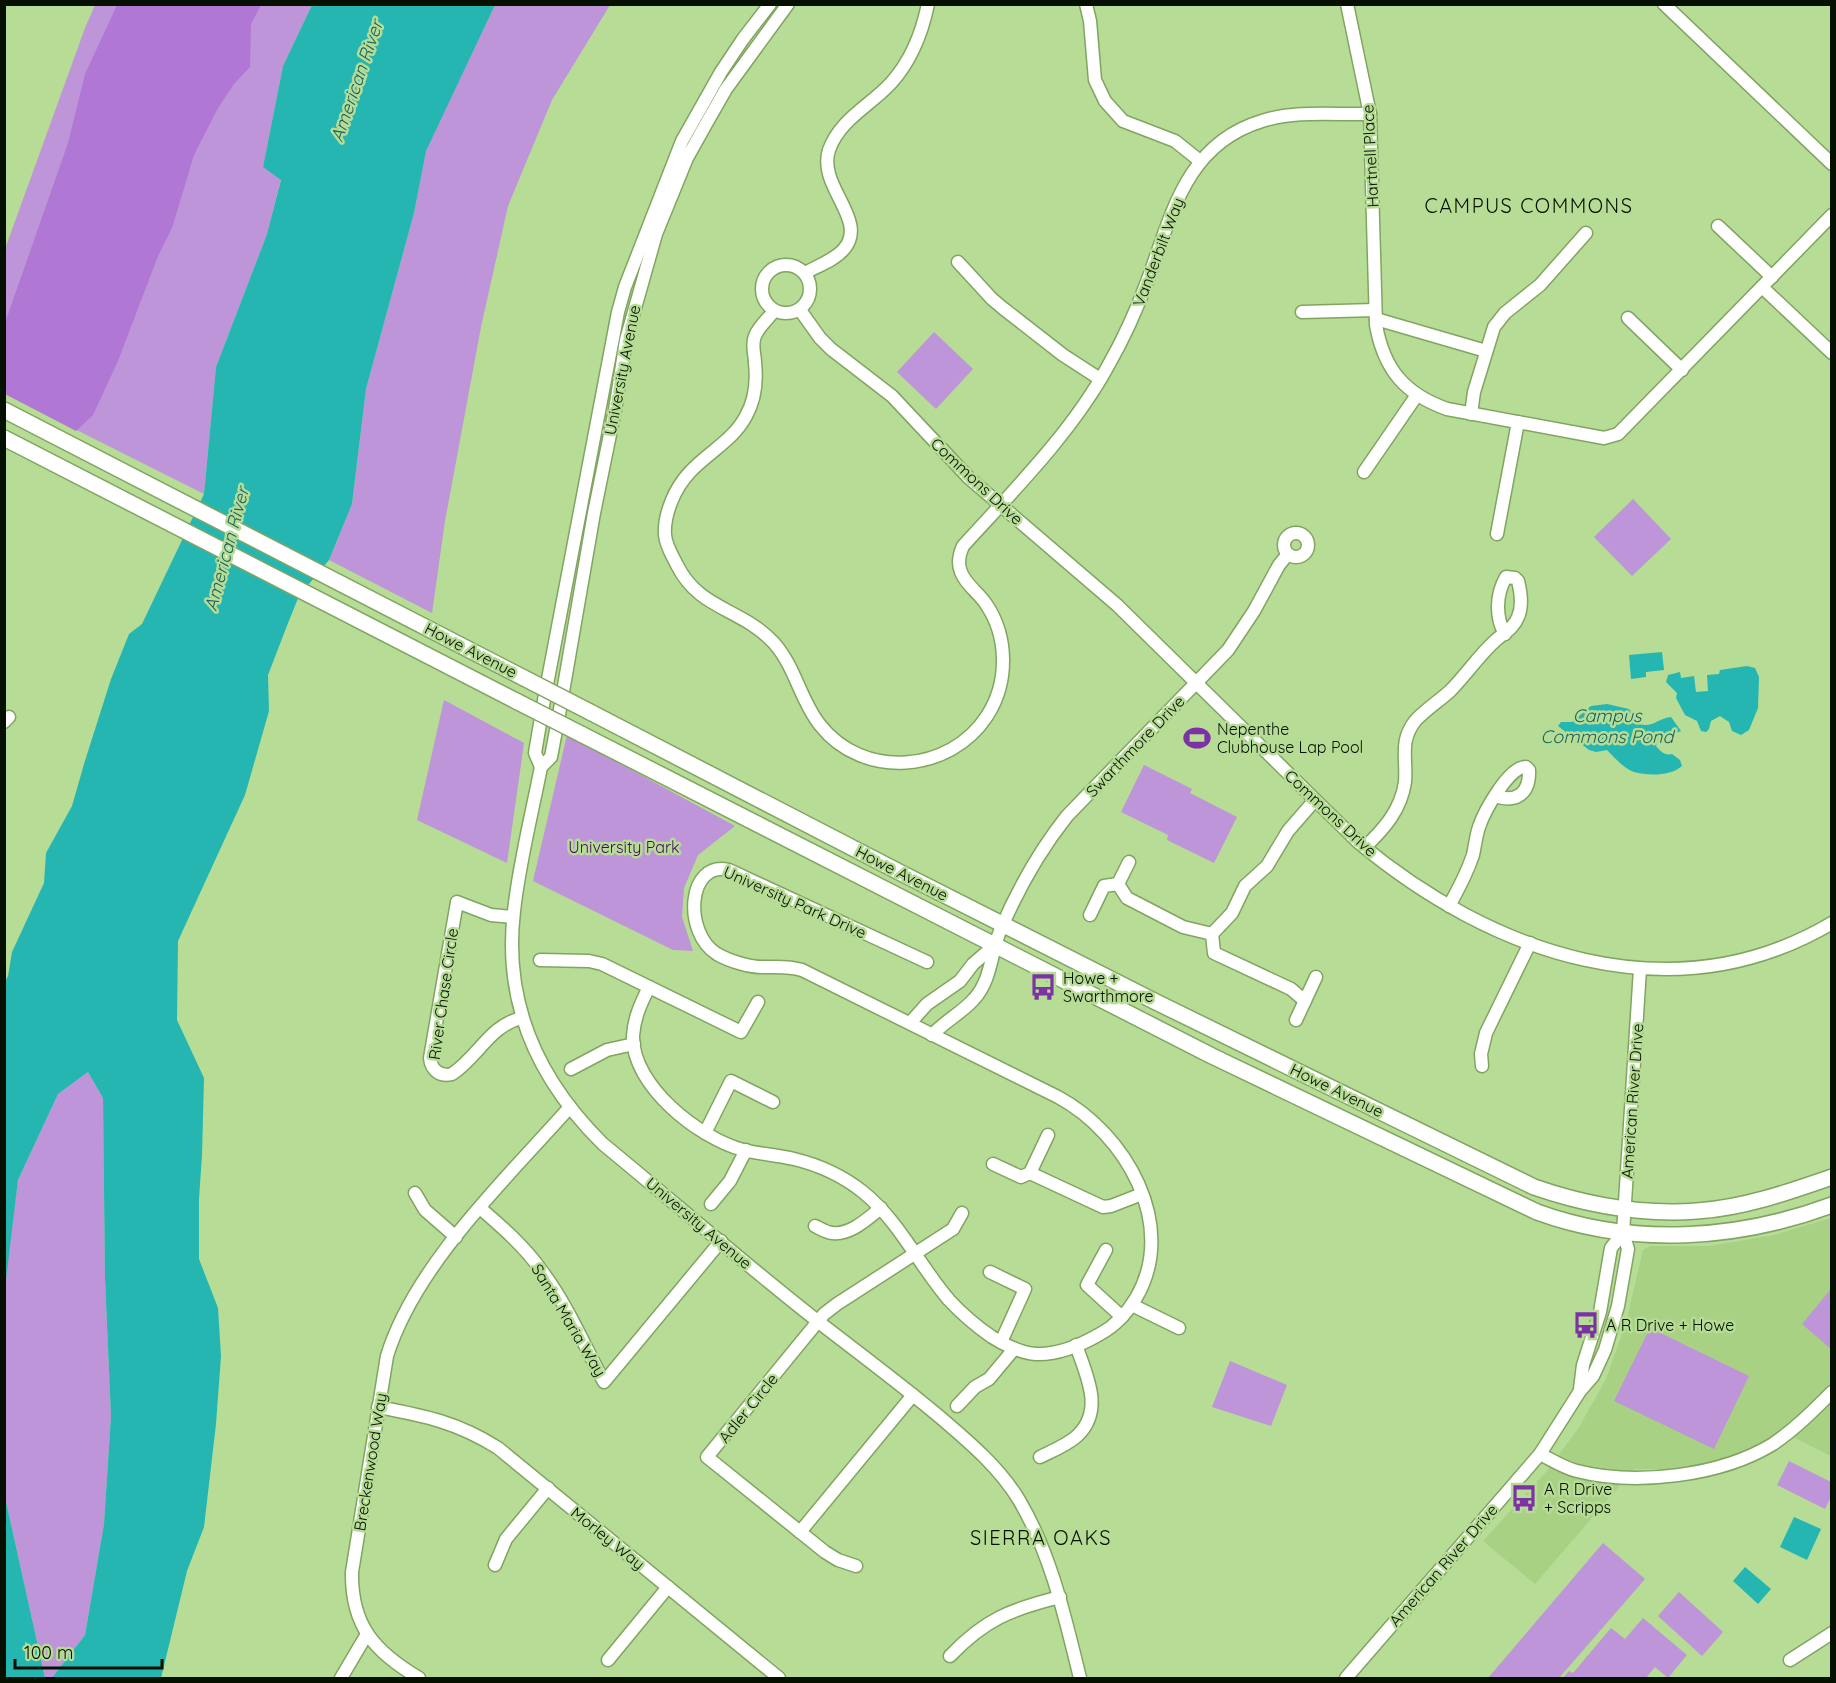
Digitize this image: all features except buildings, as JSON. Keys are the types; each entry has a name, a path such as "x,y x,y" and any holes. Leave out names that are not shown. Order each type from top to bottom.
{"main road":[{"name":"Howe Avenue","path":"4,410 901,873 1156,1002 1534,1187 1576,1201 1625,1208 1698,1211 1788,1192 1832,1177"},
{"name":"Howe Avenue","path":"4,438 1212,1056 1537,1212 1588,1227 1623,1233 1678,1235 1731,1231 1765,1225 1832,1205"}],"street":[{"name":"University Avenue","path":"770,4 721,72 682,141 651,216 621,300 535,753 541,767 513,917 512,963 522,1018 540,1062 569,1108 603,1144 818,1321 913,1395 974,1446 1004,1479 1019,1500 1035,1530 1060,1598 1080,1678"},
{"name":"University Avenue","path":"541,767 551,757 626,340 656,234 687,158 726,89 789,4"},
{"path":"805,273 845,248 852,229 849,217 836,195 827,168 832,142 848,121 891,83 908,59 920,37 928,4"},
{"path":"1086,4 1090,21 1095,80 1105,102 1123,121 1175,141 1200,161"},
{"name":"Hartnell Place","path":"1347,4 1370,114 1376,314 1379,342 1398,378 1416,395 1447,410 1610,438 1624,430 1832,215"},
{"path":"1664,4 1832,164"},
{"name":"Vanderbilt Way","path":"774,311 754,338 755,383 746,416 734,432 700,460 682,480 667,513 666,538 681,574 695,591 716,606 750,622 774,643 793,671 813,716 840,745 873,760 898,764 917,762 943,754 970,736 989,713 1002,679 1002,645 995,621 988,607 962,576 959,558 963,546 1060,436 1100,379 1135,312 1173,207 1185,182 1200,161 1226,138 1263,120 1289,116 1370,114"},
{"path":"1718,226 1772,277"},
{"path":"1471,414 1474,392 1494,327 1505,313 1540,285 1586,233"},
{"path":"958,262 1004,309 1063,355 1100,379"},
{"path":"790,265 805,273 810,282 810,293 807,303 800,310 787,314 774,311 768,306 762,290 763,281 774,268 790,265"},
{"path":"1762,287 1832,354"},
{"name":"Commons Drive","path":"800,310 820,338 892,396 936,445 999,505 1083,574 1365,847 1408,881 1449,906 1530,944 1591,961 1641,969 1698,969 1730,964 1782,948 1832,923"},
{"path":"1302,312 1376,314 1486,351"},
{"path":"1629,318 1682,370"},
{"path":"1364,471 1416,395"},
{"path":"1497,534 1518,422"},
{"name":"Swarthmore Drive","path":"995,945 1003,924 1034,864 1057,829 1228,650 1287,554"},
{"path":"1365,847 1395,814 1405,782 1405,739 1416,720 1450,691 1505,634"},
{"path":"1449,906 1461,885 1473,854 1478,828 1488,804 1495,796"},
{"path":"1305,1001 1291,989 1214,952 1212,934 1232,913 1245,886 1267,866 1288,831 1315,800"},
{"path":"1118,884 1129,862"},
{"name":"University Park Drive","path":"649,987 634,1022 633,1044 642,1071 649,1083 689,1122 721,1142 818,1166 856,1186 881,1208 956,1307 978,1327 1000,1342 1014,1349 1037,1354 1051,1353 1076,1345 1104,1332 1122,1317 1132,1305 1146,1276 1151,1258 1150,1222 1142,1194 1126,1160 1104,1132 1088,1117 1058,1097 802,970 786,966 759,967 717,954 703,942 695,923 695,901 699,886 709,872 719,867 729,870 927,962"},
{"path":"1118,884 1127,898 1183,927 1212,934"},
{"path":"1090,915 1104,886 1118,884"},
{"name":"River Chase Circle","path":"513,917 491,915 457,902 430,1058 432,1067 443,1075 452,1074 497,1029 522,1018"},
{"path":"1482,1066 1481,1054 1486,1033 1530,944"},
{"path":"910,1023 927,1004 960,981 973,964 995,945"},
{"path":"932,1035 974,999 990,970 995,945"},
{"path":"540,960 602,964 741,1032 758,1002"},
{"name":"American River Drive","path":"1346,1678 1540,1454 1580,1391 1593,1376 1605,1350 1618,1305 1628,1249 1623,1233 1641,969"},
{"path":"1296,1020 1316,977"},
{"path":"571,1069 607,1050 633,1044"},
{"path":"705,1133 731,1081 773,1102"},
{"name":"Breckenwood Way","path":"419,1678 384,1655 367,1634 357,1614 354,1600 352,1572 387,1356 405,1309 456,1237 569,1108"},
{"path":"993,1164 1021,1177 1030,1173 1048,1136"},
{"path":"711,1204 730,1181 746,1150"},
{"path":"1030,1173 1103,1207 1142,1194"},
{"path":"415,1193 425,1210 456,1237"},
{"name":"Santa Maria Way","path":"480,1208 513,1237 543,1271 604,1382 721,1241"},
{"path":"815,1226 834,1234 842,1233 858,1225 881,1208"},
{"path":"818,1321 837,1304 954,1229 962,1213"},
{"path":"1106,1250 1087,1285 1122,1317"},
{"path":"990,1272 1026,1289 1000,1342"},
{"path":"1132,1305 1179,1328"},
{"name":"Adler Circle","path":"818,1321 707,1457 837,1560 856,1566"},
{"path":"1040,1457 1076,1437 1092,1410 1091,1391 1076,1345"},
{"path":"957,1406 975,1387 989,1379 1014,1349"},
{"path":"1540,1454 1575,1471 1601,1476 1645,1477 1695,1473 1732,1463 1773,1444 1798,1426 1832,1392"},
{"path":"800,1532 913,1395"},
{"name":"Morley Way","path":"378,1407 431,1417 463,1428 498,1448 779,1678"},
{"path":"495,1565 506,1539 548,1488"},
{"path":"608,1660 668,1587"},
{"path":"950,1656 977,1630 1000,1617 1024,1606 1060,1598"},
{"path":"1790,1660 1832,1633"},
{"path":"341,1678 367,1634"}],"shaded area":[{"path":"117,5 261,5 251,24 250,67 234,84 218,108 194,155 172,228 158,256 118,361 93,415 76,431 5,394 5,323 68,143 85,74"},
{"path":"1831,1218 1831,1456 1781,1431 1746,1452 1710,1463 1679,1469 1634,1469 1535,1584 1483,1541 1546,1472 1578,1429 1606,1379 1626,1323 1643,1250 1650,1246 1710,1246 1774,1235"}],"green space":[{"path":"95,5 312,5 283,66 263,167 281,179 267,234 216,367 204,494 5,394 5,249"},
{"path":"495,5 610,5 552,100 508,206 481,327 445,521 432,613 329,560 352,504 366,389 414,213 426,150"},
{"path":"934,332 973,369 936,409 897,372"},
{"path":"1633,499 1671,539 1632,576 1594,537"},
{"path":"444,700 524,743 507,863 417,820"},
{"name":"University Park","path":"567,735 735,826 698,855 684,888 682,917 693,951 673,950 533,881"},
{"path":"1144,765 1192,789 1190,793 1237,817 1214,863 1167,840 1168,835 1121,812"},
{"path":"88,1072 103,1098 105,1278 111,1416 104,1524 85,1635 52,1678 45,1678 5,1497 4,1288 18,1180 58,1094"},
{"path":"1831,1289 1831,1349 1802,1324"},
{"path":"1650,1328 1749,1376 1714,1449 1614,1401"},
{"path":"1230,1361 1287,1385 1271,1426 1212,1407"},
{"path":"1789,1461 1831,1482 1831,1497 1825,1509 1777,1485"},
{"path":"1603,1543 1645,1579 1559,1678 1488,1678"},
{"path":"1679,1592 1723,1632 1702,1656 1658,1616"},
{"path":"1643,1618 1687,1655 1668,1678 1655,1667 1646,1678 1563,1678 1569,1671 1573,1673 1611,1628 1625,1639"}],"water":[{"name":"American River","path":"312,5 495,5 426,151 414,213 366,389 352,504 329,560 299,596 288,623 268,675 269,711 245,795 178,941 177,1020 204,1078 199,1259 218,1308 221,1356 204,1527 187,1571 161,1678 52,1678 85,1635 104,1524 111,1416 105,1278 103,1098 88,1072 58,1094 18,1180 5,1288 5,982 12,952 44,883 46,853 72,806 111,679 129,634 142,624 204,494 216,367 267,234 281,180 263,167 283,66"},
{"path":"1662,652 1664,670 1646,672 1646,677 1631,679 1629,655"},
{"name":"Campus Commons Pond","path":"1747,666 1755,668 1759,677 1758,708 1749,730 1741,735 1732,731 1729,722 1720,716 1711,721 1706,732 1701,731 1697,721 1685,715 1676,698 1677,693 1666,682 1668,675 1680,672 1681,678 1694,676 1696,692 1708,691 1707,675 1719,674 1720,670"},
{"name":"Campus Commons Pond","path":"1607,704 1629,709 1638,724 1648,725 1671,717 1681,731 1669,736 1660,736 1656,746 1663,753 1672,754 1680,760 1682,766 1672,772 1659,774 1634,772 1607,750 1596,752 1589,750 1558,726 1561,722 1572,722 1591,706"},
{"path":"5,1497 45,1678 5,1678"},
{"path":"1794,1517 1821,1529 1807,1560 1780,1547"},
{"path":"1745,1567 1771,1589 1758,1604 1733,1581"}],"place":[{"name":"Nepenthe Clubhouse Lap Pool","path":"1197,738"},
{"name":"Howe + Swarthmore","path":"1043,987"},
{"name":"A R Drive + Howe","path":"1586,1325"},
{"name":"A R Drive + Scripps","path":"1524,1498"}],"district":[{"name":"CAMPUS COMMONS","path":"1529,206"},
{"name":"SIERRA OAKS","path":"1041,1538"}]}
